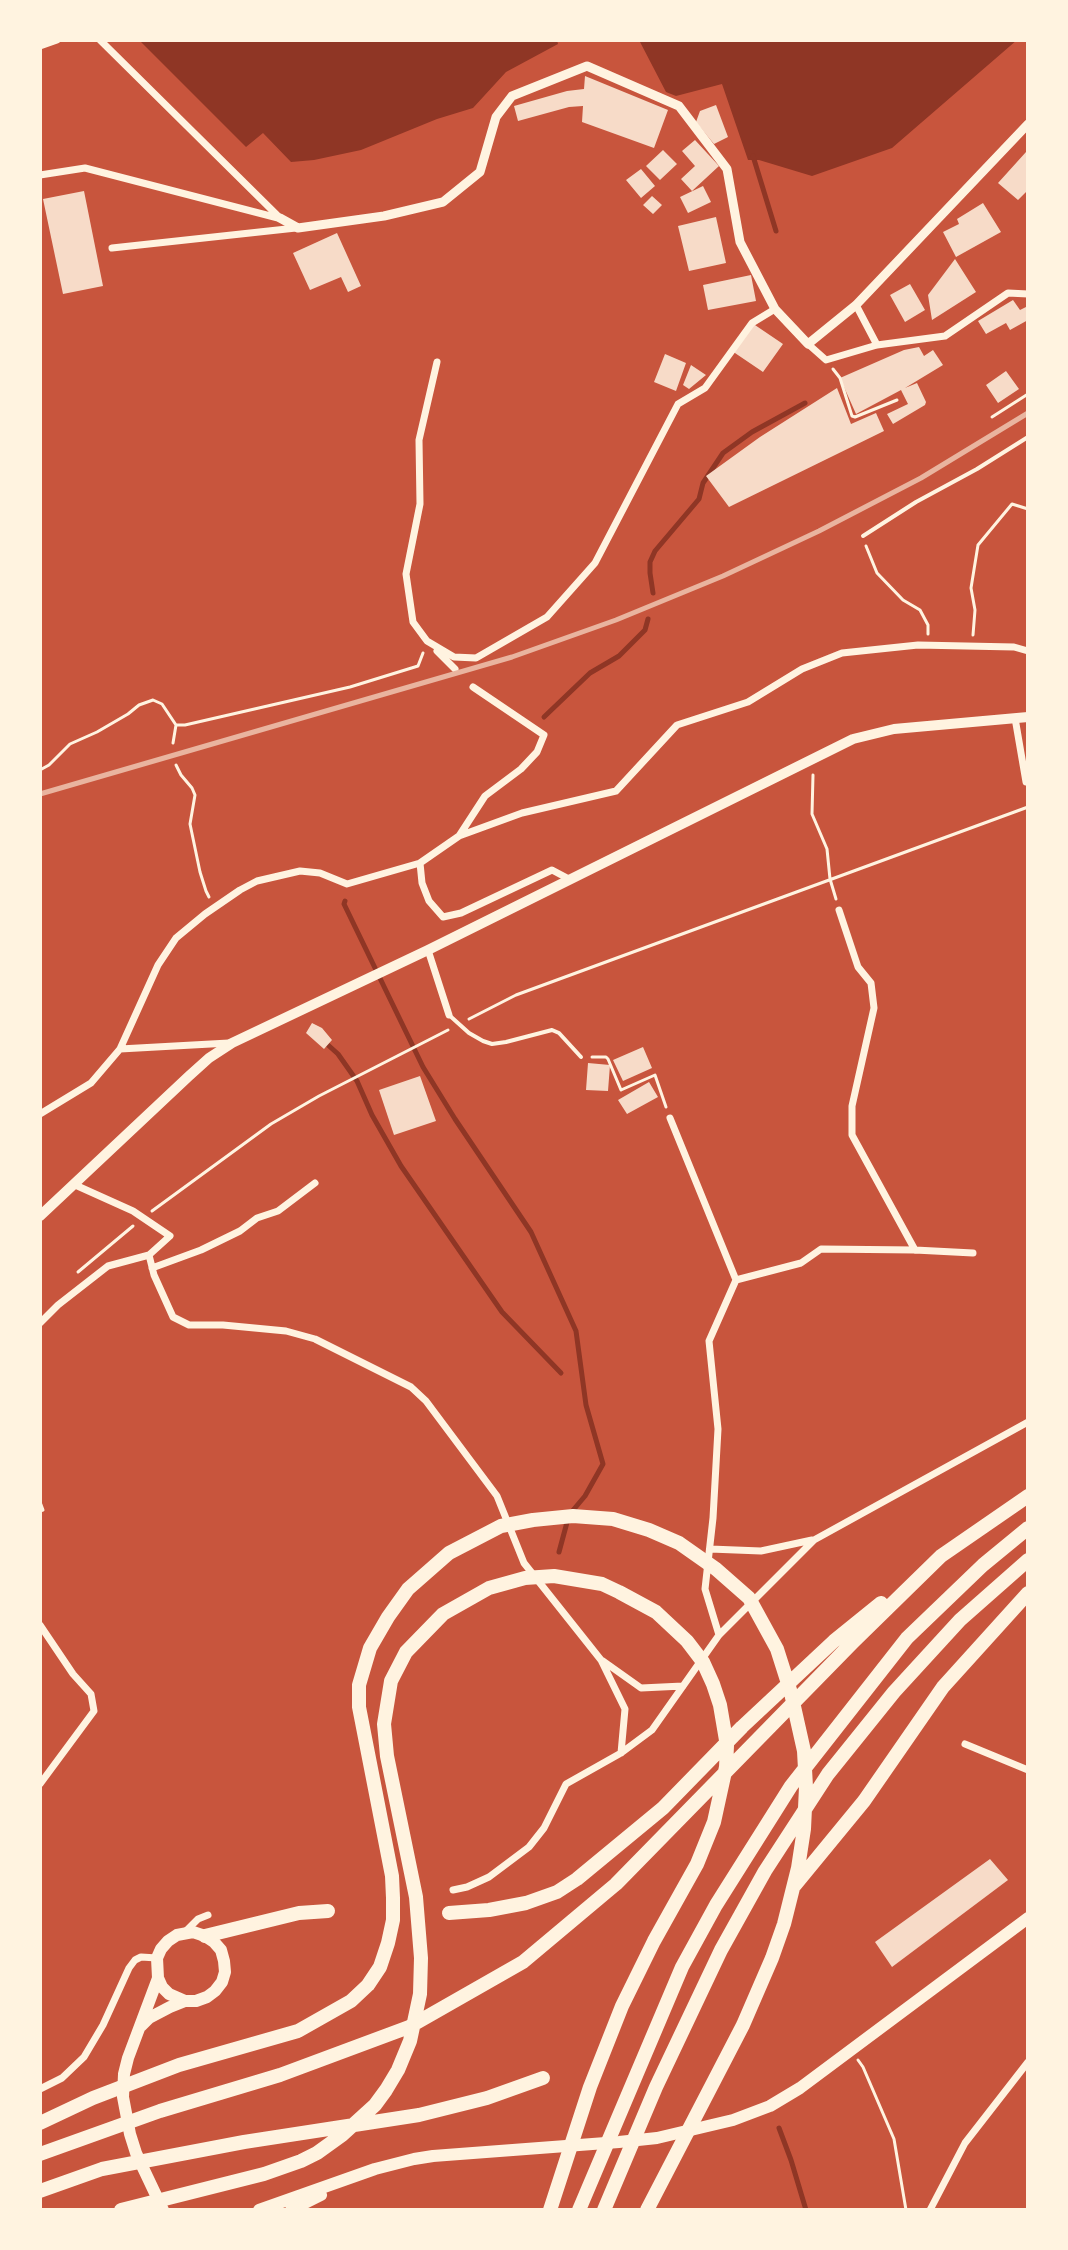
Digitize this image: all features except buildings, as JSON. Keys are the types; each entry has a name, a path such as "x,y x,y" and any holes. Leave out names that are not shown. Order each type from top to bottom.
{"highway":[{"path":"449,1913 526,1903 557,1892 577,1879 663,1808 742,1727 834,1641 941,1556 1028,1496"},
{"path":"40,2123 93,2098 179,2065 298,2031 351,2001 368,1985 380,1967 393,1920 389,1861 359,1707 359,1685 370,1648 408,1589 449,1553 501,1526 573,1516 613,1519 679,1543 716,1569 749,1598 777,1649 791,1693 804,1751 806,1787 798,1868 772,1958 749,2011 647,2210"},
{"path":"579,2210 682,1967 716,1905 791,1786 907,1638 983,1565 1028,1528"},
{"path":"40,2154 160,2111 280,2075 409,2027 523,1962 616,1884 941,1556"},
{"path":"604,2210 656,2087 736,1924 765,1871 828,1774 894,1692 960,1620 1028,1560"},
{"path":"121,2210 264,2174 301,2161 342,2135 375,2105 398,2070 410,2041 420,1994 420,1934 416,1897 387,1756 384,1724 391,1681 406,1652 443,1614 489,1588 525,1578 554,1576 602,1584 656,1612 687,1641 703,1662 720,1705 727,1746 726,1767 714,1822 697,1864 622,2006 590,2087 552,2204"},
{"path":"780,1904 864,1801 943,1687 1028,1593"},
{"path":"163,2210 145,2176 130,2134 123,2097 128,2058 158,1978 157,1958 161,1949 168,1941 185,1933 203,1935 299,1913 328,1911"},
{"path":"259,2210 392,2164 433,2156 657,2138 733,2120 770,2106 851,2051 1028,1918"},
{"path":"158,1978 169,1994 185,2001 196,2001 215,1991 225,1972 221,1950 203,1935"},
{"path":"141,2026 149,2018 185,2001"},
{"path":"40,2191 102,2169 244,2142 419,2115 487,2098 543,2078"},
{"path":"291,2210 363,2174"}],"main road":[{"path":"40,1216 209,1058 232,1043 853,739 894,729 1028,717"}],"street":[{"path":"40,46 57,40"},
{"path":"100,40 280,218"},
{"path":"112,248 298,228 384,216 443,202 480,172 496,117 512,96 587,66 679,106 727,169 740,242 775,309 826,360 877,345 945,336 1008,293 1028,294"},
{"path":"808,344 856,305 1028,124"},
{"path":"40,175 85,168 280,218 298,228"},
{"path":"856,305 877,345"},
{"path":"427,641 454,657 476,658 547,617 595,563 678,404 705,388 752,323 775,309"},
{"path":"437,362 419,440 420,504 406,574 413,622 455,669"},
{"path":"40,1114 91,1083 120,1049 158,965 176,938 216,906 257,881 300,871 320,873 347,884 420,863 459,836 522,813 616,791 677,725 748,702 802,669 842,653 927,646 1014,647 1028,651"},
{"path":"459,836 485,796 521,769 537,752 544,735 473,687"},
{"path":"1015,718 1026,782"},
{"path":"420,863 422,883 429,901 443,917 461,913 552,870 569,879"},
{"path":"839,910 858,967 871,983 874,1008 852,1106 852,1135 915,1250"},
{"path":"422,952 449,1015"},
{"path":"120,1049 232,1043"},
{"path":"670,1118 736,1280 709,1341 718,1429 705,1589 719,1635"},
{"path":"152,1268 240,1231 257,1218 278,1211 315,1183"},
{"path":"40,1323 108,1266 149,1255 170,1236 133,1211 73,1184"},
{"path":"736,1280 801,1263 821,1249 973,1253"},
{"path":"149,1255 173,1317 189,1325 286,1331 315,1339 411,1387 426,1401 497,1496 524,1563 601,1660 625,1709 621,1753"},
{"path":"453,1890 489,1877 529,1847 544,1828 566,1784 621,1753 652,1730 719,1635 814,1540 1028,1422"},
{"path":"710,1549 761,1551 814,1540"},
{"path":"40,1625 73,1674 91,1694 94,1711 40,1784"},
{"path":"601,1660 641,1688 683,1686"},
{"path":"965,1744 1028,1770"},
{"path":"185,1933 198,1919 208,1915 202,1923 203,1935"},
{"path":"40,2089 62,2078 84,2057 135,1960 141,1957 157,1958"},
{"path":"930,2210 965,2143 1028,2062"}],"lane":[{"path":"863,536 1028,437"},
{"path":"449,1015 469,1033 492,1044 552,1030 559,1033 581,1057"}],"path":[{"path":"826,360 840,378 852,416 897,400"},
{"path":"992,417 1028,394"},
{"path":"972,646 975,610 971,588 978,545 1012,504 1028,509"},
{"path":"863,536 877,573 903,600 920,610 928,625 927,646"},
{"path":"176,725 350,687 418,666 427,641"},
{"path":"40,770 70,744 153,700 162,704 176,725 173,743"},
{"path":"810,759 814,779 812,814 827,849 830,879 839,910"},
{"path":"176,765 195,795 190,824 206,891 216,906"},
{"path":"157,1207 271,1124 319,1096 516,995 1028,807"},
{"path":"581,1057 606,1057 621,1090 655,1075 670,1118"},
{"path":"40,1502 43,1510 40,1511"},
{"path":"851,2051 863,2067 894,2139 906,2210"}],"shaded area":[{"path":"139,40 557,40 558,44 506,72 473,108 361,150 291,162 263,133 246,147"},
{"path":"639,40 1017,40 892,148 812,176 759,160 748,160 722,84 676,96 666,92"}],"waterway":[{"path":"753,156 776,231"},
{"path":"653,593 650,562 655,551 699,499 703,483 723,453 752,432 805,403"},
{"path":"544,717 590,673 619,656 645,630 648,619"},
{"path":"345,901 423,1067 531,1232 576,1331 586,1405 603,1464 585,1496 569,1515 559,1552"},
{"path":"328,1045 357,1081 401,1166 502,1312 561,1373"},
{"path":"779,2128 806,2210"}],"railway":[{"path":"40,794 512,657 616,620 723,576 819,531 921,478 1028,413"}]}
